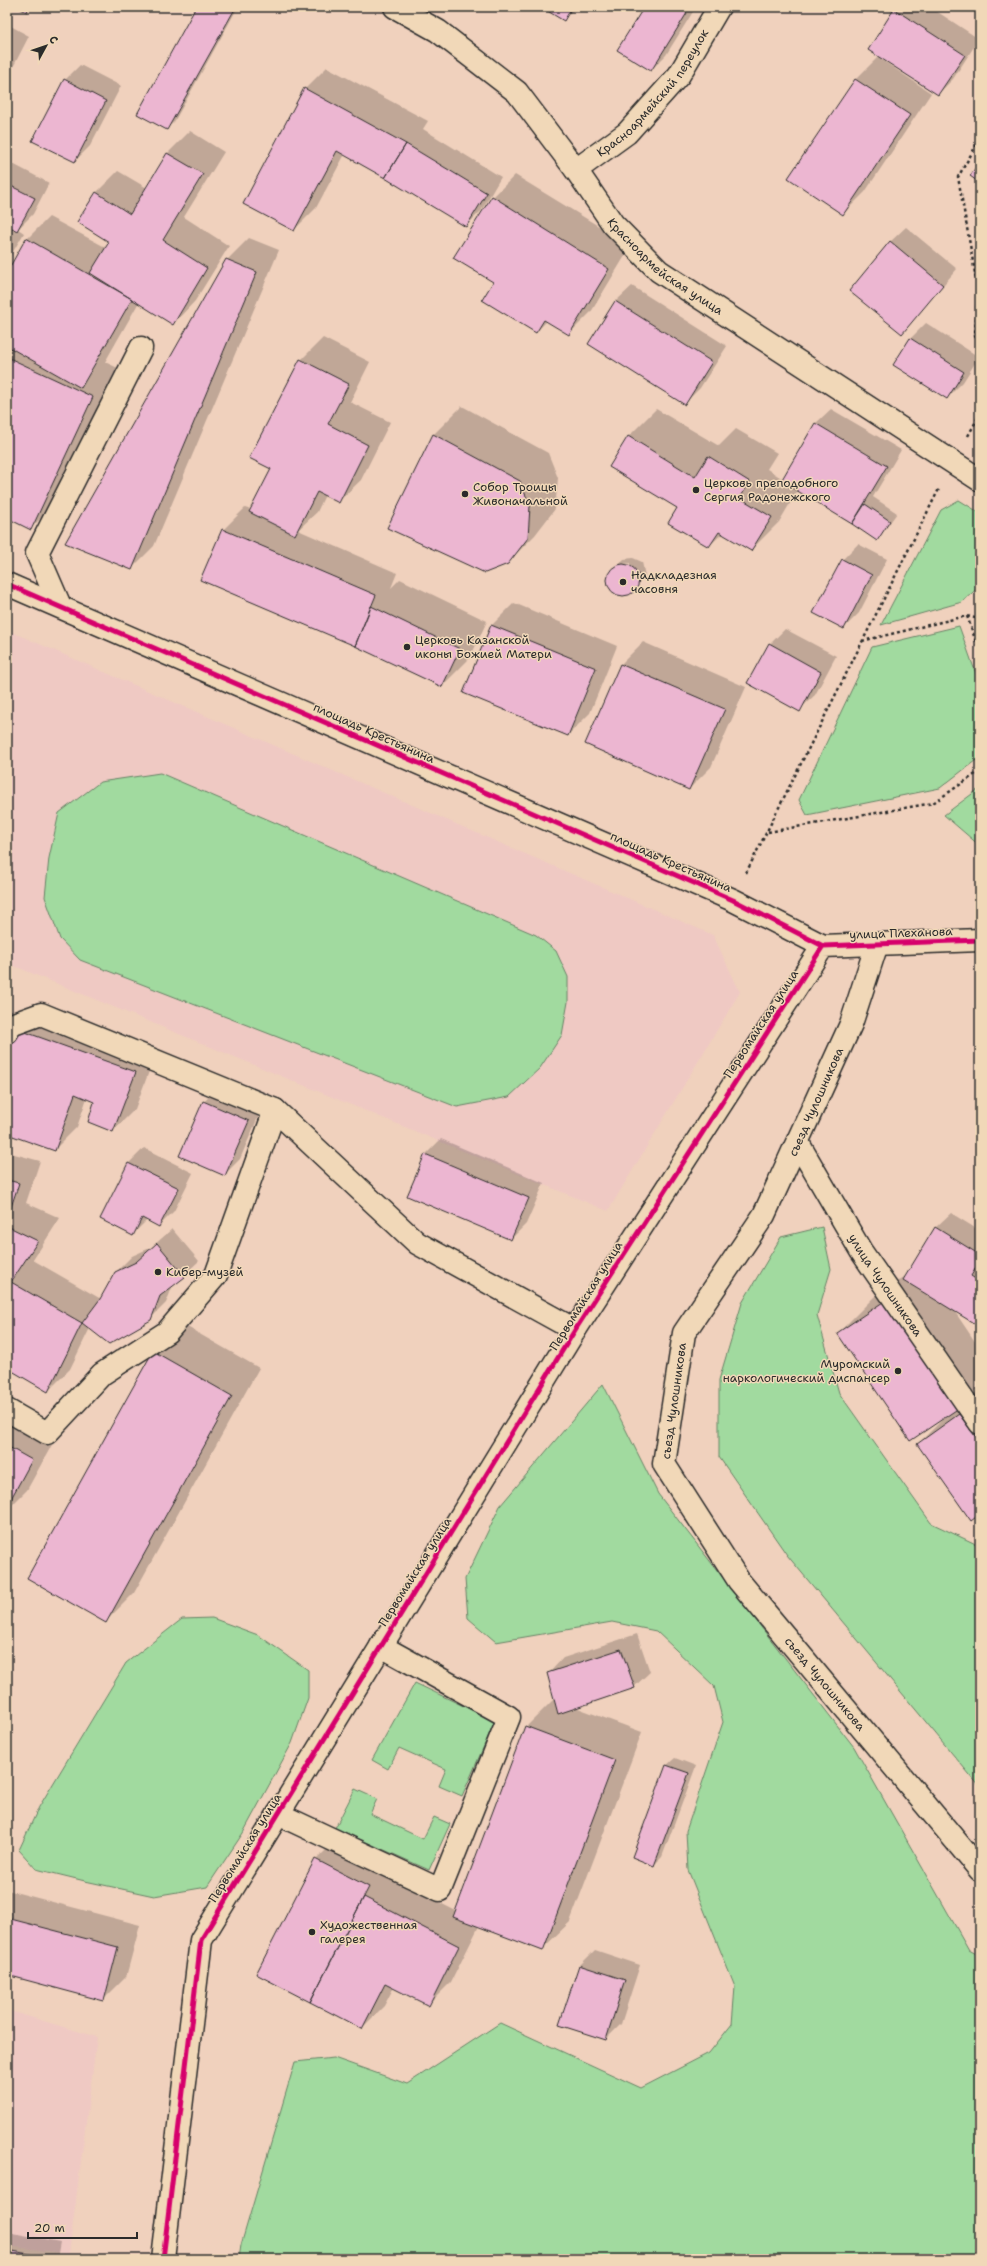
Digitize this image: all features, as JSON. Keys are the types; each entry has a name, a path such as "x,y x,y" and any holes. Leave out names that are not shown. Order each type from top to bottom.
{"street":[{"name":"Красноармейская улица","path":"394,7 438,31 517,92 576,170 613,224 659,271 980,480"},
{"name":"Красноармейский переулок","path":"576,170 627,133 679,75 719,7"},
{"path":"60,606 37,553 141,348"},
{"name":"площадь Крестьянина","path":"7,584 733,900 823,946"},
{"name":"улица Плеханова","path":"823,946 980,940"},
{"name":"съезд Чулошникова","path":"877,944 851,1024 764,1215 684,1333 664,1464 739,1581 980,1870"},
{"name":"Первомайская улица","path":"162,2259 201,1940 575,1330 823,946"},
{"path":"7,1032 10,1025 41,1014 275,1110 418,1243 575,1330"},
{"path":"7,1410 47,1433 102,1374 167,1332 216,1275 275,1110"},
{"name":"улица Чулошникова","path":"798,1143 861,1252 980,1423"},
{"path":"278,1814 440,1890 509,1717 381,1646"}],"path":[{"path":"980,139 958,177 979,290 975,336 980,346"},
{"path":"733,900 861,641 953,461 980,414"},
{"path":"861,641 966,616 980,620"},
{"path":"966,616 980,653"},
{"path":"767,832 933,803 980,771"}],"shaded area":[{"path":"7,630 713,935 740,992 608,1211 7,963"},
{"path":"7,2010 97,2037 69,2254 7,2246"}],"green space":[{"path":"959,500 980,513 980,586 962,602 881,625 941,510"},
{"path":"959,626 980,685 980,757 940,788 807,815 799,800 872,647"},
{"path":"160,773 536,935 556,951 568,977 568,1002 562,1035 540,1068 509,1097 457,1107 80,960 60,939 45,897 49,858 59,813 100,782"},
{"path":"980,788 980,846 944,815"},
{"path":"822,1227 831,1269 817,1315 839,1393 931,1523 980,1546 980,1787 787,1555 719,1457 719,1380 742,1303 781,1237"},
{"path":"603,1384 658,1494 854,1747 969,1950 980,1956 980,2259 239,2259 241,2245 295,2062 334,2058 407,2084 500,2023 641,2088 709,2053 732,2024 735,1987 688,1870 686,1831 723,1722 714,1686 656,1631 612,1622 496,1642 468,1618 465,1579 500,1506"},
{"path":"212,1618 258,1635 308,1670 308,1698 292,1743 243,1833 207,1887 154,1896 36,1869 19,1850 39,1807 126,1663 182,1619"},
{"path":"415,1683 495,1721 462,1796 439,1786 446,1769 399,1748 388,1769 372,1760"},
{"path":"355,1789 377,1799 370,1814 423,1839 434,1817 450,1824 429,1870 335,1828"}],"building":[{"path":"17,7 29,7 27,12"},
{"path":"196,7 236,7 167,130 137,114"},
{"path":"541,7 572,7 564,21"},
{"path":"644,7 677,7 687,13 651,71 617,50"},
{"path":"894,9 965,55 938,95 868,50"},
{"path":"64,79 106,101 75,162 32,141"},
{"path":"855,79 910,115 843,215 788,178"},
{"path":"304,88 406,144 385,178 337,151 294,231 243,204"},
{"path":"406,144 487,193 466,227 385,178"},
{"path":"167,153 203,174 163,240 207,268 173,325 90,273 109,242 77,222 96,192 130,214"},
{"path":"980,161 980,183 970,176"},
{"path":"7,184 35,198 17,231 7,225"},
{"path":"492,196 609,269 569,335 544,320 536,333 482,300 493,282 453,258"},
{"path":"26,238 132,299 81,388 7,346 7,272"},
{"path":"890,241 943,285 902,334 849,291"},
{"path":"226,259 257,272 132,570 65,543"},
{"path":"615,301 712,362 685,405 588,344"},
{"path":"910,338 964,372 947,399 893,365"},
{"path":"7,357 93,397 31,530 7,518"},
{"path":"300,359 349,384 328,424 368,445 339,503 317,492 295,535 249,512 271,469 249,458"},
{"path":"815,423 887,466 852,524 781,481"},
{"name":"Собор Троицы Живоначальной","path":"433,434 520,481 530,506 528,538 508,564 485,573 387,528"},
{"name":"Церковь преподобного Сергия Радонежского","path":"628,436 695,477 708,456 750,482 740,498 772,517 751,551 719,532 709,547 668,523 677,508 609,467"},
{"path":"865,504 890,521 877,541 852,524"},
{"path":"222,529 376,595 355,646 200,580"},
{"path":"842,559 872,575 844,629 813,613"},
{"name":"Надкладезная часовня","path":"623,564 632,567 636,571 639,580 636,589 632,593 623,596 614,593 610,589 607,580 610,571 614,567"},
{"name":"Церковь Казанской иконы Божией Матери","path":"371,606 460,649 442,687 355,646"},
{"path":"491,625 596,668 568,736 463,693"},
{"path":"769,643 821,672 800,712 747,683"},
{"path":"620,664 725,709 689,790 585,744"},
{"path":"14,1028 136,1072 113,1132 88,1122 94,1102 75,1094 55,1151 7,1134 7,1048"},
{"path":"203,1101 249,1121 225,1176 179,1156"},
{"path":"980,1140 980,1149 976,1146"},
{"path":"425,1154 529,1198 511,1240 407,1196"},
{"path":"128,1163 179,1188 159,1227 142,1218 133,1236 100,1219"},
{"path":"7,1180 19,1183 7,1219"},
{"path":"7,1226 38,1241 11,1282 82,1323 48,1392 7,1368"},
{"path":"935,1227 980,1255 980,1261 971,1276 980,1282 980,1327 903,1280"},
{"path":"157,1243 185,1277 160,1296 151,1320 109,1344 82,1323 100,1299 115,1272 136,1262"},
{"name":"Муромский наркологический диспансер","path":"886,1300 959,1408 910,1441 837,1333"},
{"path":"153,1351 232,1396 106,1623 27,1578"},
{"path":"959,1414 980,1443 980,1514 971,1521 917,1444"},
{"path":"7,1446 32,1460 7,1506"},
{"path":"621,1649 635,1688 558,1714 547,1673"},
{"path":"525,1726 615,1760 543,1951 453,1917"},
{"path":"666,1765 689,1773 654,1866 632,1857"},
{"path":"315,1859 369,1887 310,2002 256,1974"},
{"path":"364,1897 459,1946 429,2006 385,1984 362,2029 310,2002"},
{"path":"7,1918 118,1947 104,2001 7,1975"},
{"path":"579,1965 625,1980 606,2040 559,2025"},
{"path":"7,2250 45,2257 45,2259 7,2259"}],"cycle path":[{"path":"7,584 733,900 823,946 980,940"},
{"path":"163,2259 201,1940 575,1330 823,946"}],"place":[{"name":"Церковь преподобного Сергия Радонежского","path":"696,490"},
{"name":"Собор Троицы Живоначальной","path":"465,494"},
{"name":"Надкладезная часовня","path":"623,582"},
{"name":"Церковь Казанской иконы Божией Матери","path":"407,647"},
{"name":"Кибер-музей","path":"158,1272"},
{"name":"Муромский наркологический диспансер","path":"898,1371"},
{"name":"Художественная галерея","path":"312,1932"}]}
